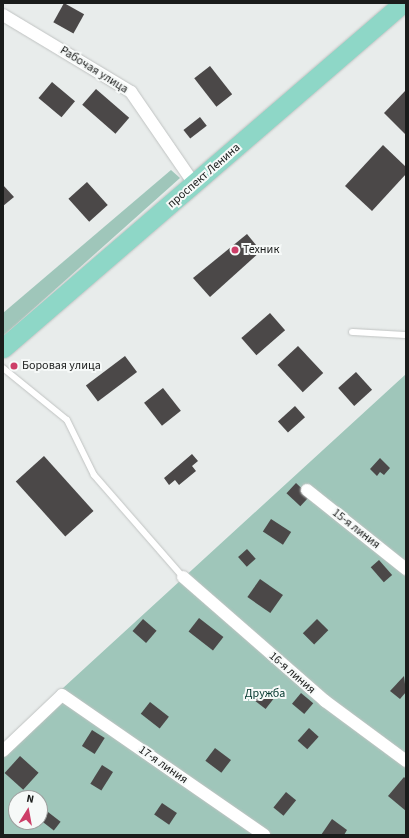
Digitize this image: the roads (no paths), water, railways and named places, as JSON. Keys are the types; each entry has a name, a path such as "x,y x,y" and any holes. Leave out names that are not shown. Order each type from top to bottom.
{"main road":[{"name":"проспект Ленина","path":"3,348 195,185 403,3"}],"street":[{"name":"Рабочая улица","path":"3,15 131,92 195,185"},
{"name":"15-я линия","path":"307,490 406,568"},
{"name":"16-я линия","path":"183,577 324,701 406,761"},
{"name":"17-я линия","path":"3,751 62,695 264,835"}],"lane":[{"path":"352,332 406,335"},
{"path":"3,368 67,420 94,475 183,577"}],"place":[{"name":"Техник","path":"235,250"},
{"name":"Боровая улица","path":"14,366"}],"park label":[{"name":"Дружба","path":"265,694"}]}
